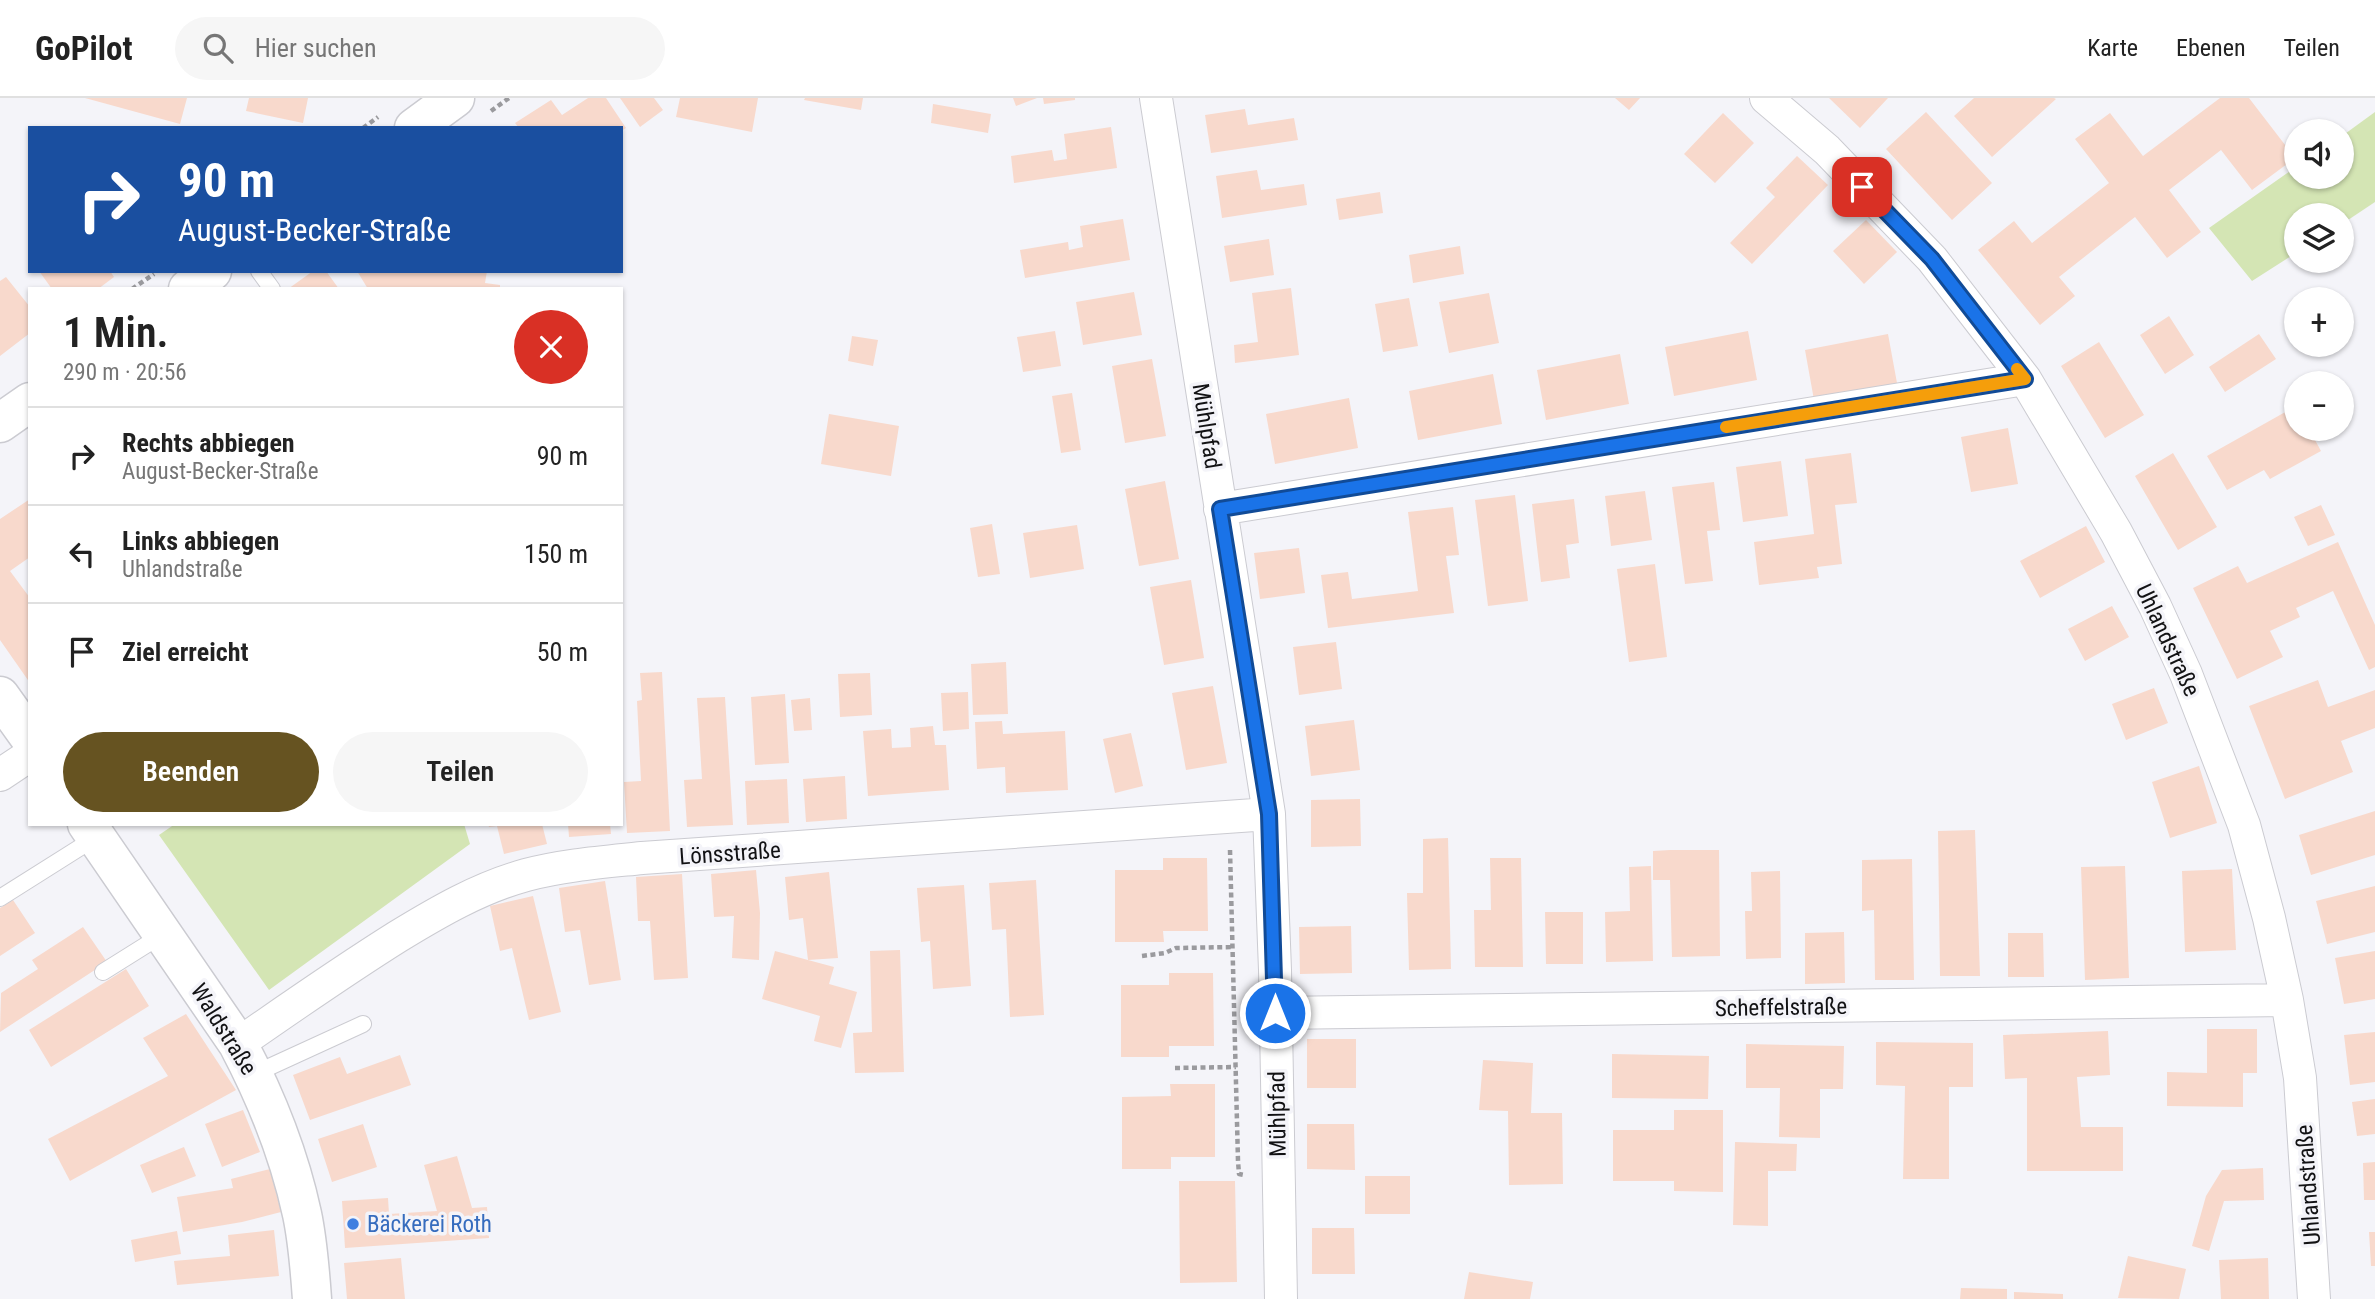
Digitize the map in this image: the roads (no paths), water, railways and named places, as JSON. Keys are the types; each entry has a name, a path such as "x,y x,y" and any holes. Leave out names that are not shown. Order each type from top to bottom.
{"main road":[{"path":"417,126 455,98"},
{"path":"191,287 209,273"},
{"path":"0,423 28,403"},
{"path":"0,696 28,735"},
{"name":"Waldstraße","path":"91,831 246,1059 276,1126 302,1215 312,1299"}],"street":[{"name":"Mühlpfad","path":"1156,98 1269,814 1281,1299"},
{"name":"Uhlandstraße","path":"1766,98 1826,150 1932,259 2025,379 2116,532 2155,606 2186,674 2244,825 2269,919 2287,1000 2300,1078 2314,1299"},
{"path":"1220,509 2025,379"},
{"path":"0,775 28,756"},
{"name":"Lönsstraße","path":"246,1059 329,981 438,912 481,891 527,875 642,858 1269,814"},
{"name":"Scheffelstraße","path":"1275,1013 2287,1000"}],"lane":[{"path":"0,898 91,831"},
{"path":"103,972 162,935"},
{"path":"246,1059 363,1024"}],"place":[{"name":"Bäckerei Roth","path":"353,1224"}]}
